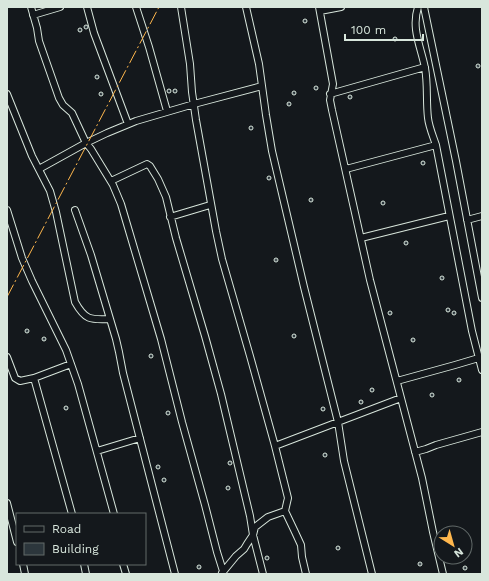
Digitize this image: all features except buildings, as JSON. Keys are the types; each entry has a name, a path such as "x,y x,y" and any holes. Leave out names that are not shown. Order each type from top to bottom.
{"street":[{"path":"31,7 39,41 59,98 63,105 72,113 86,143 111,181 121,204 172,381 222,572"},
{"path":"33,15 60,7"},
{"path":"87,7 94,33 128,124"},
{"path":"136,7 167,111"},
{"path":"181,7 210,205 222,259 275,446 288,498 285,511 301,545 306,574"},
{"path":"246,7 259,64 272,151 338,422 346,468 372,574"},
{"path":"341,7 319,9 333,84 330,100 370,280 422,478 432,532 442,574"},
{"path":"418,7 415,21 416,33 425,67 428,119 436,145 472,331 480,357 482,370"},
{"path":"424,7 447,114 482,298"},
{"path":"330,94 425,67"},
{"path":"39,169 86,143 128,124 167,111 262,86"},
{"path":"7,94 32,156 50,191 56,212 75,302 81,312 90,319 110,319"},
{"path":"346,169 436,145"},
{"path":"111,181 144,165 149,165 166,197 170,217 221,394 263,574"},
{"path":"170,217 210,205"},
{"path":"7,210 22,258 66,350 71,364 78,384 114,513"},
{"path":"75,210 91,255 110,319 176,574"},
{"path":"361,238 449,216"},
{"path":"467,220 482,216"},
{"path":"7,357 15,378 23,381 71,364"},
{"path":"397,380 455,366 480,357"},
{"path":"34,378 72,513"},
{"path":"275,446 401,398"},
{"path":"415,452 482,432"},
{"path":"97,451 140,438"},
{"path":"7,503 16,538"},
{"path":"222,572 244,549 253,535 255,527 268,517 285,511"}],"power":[{"path":"7,297 159,7"}]}
